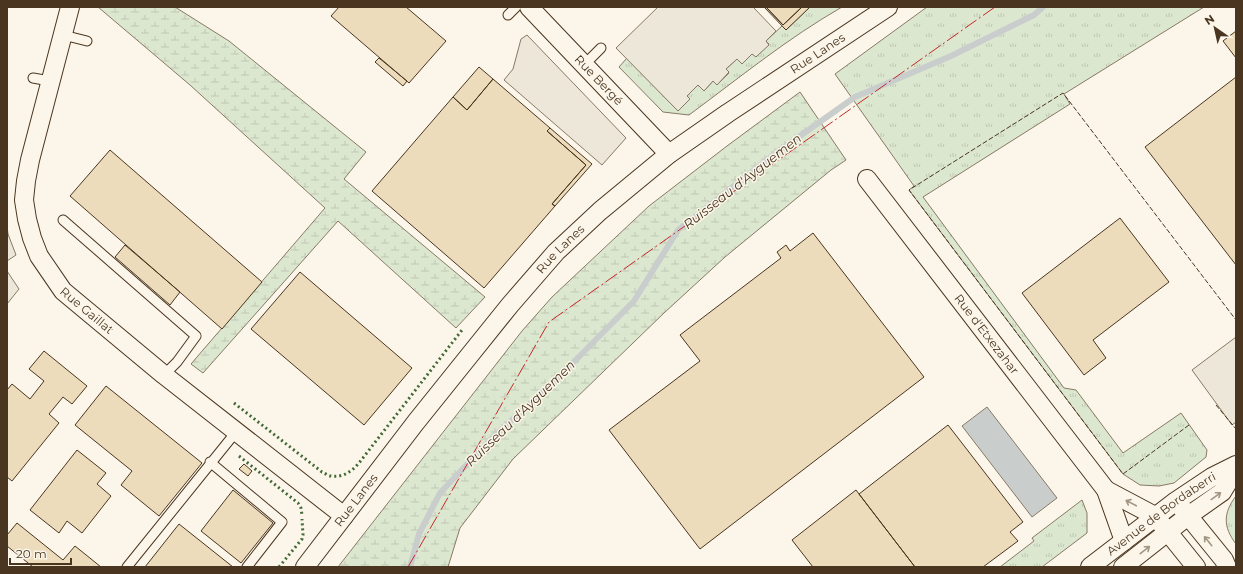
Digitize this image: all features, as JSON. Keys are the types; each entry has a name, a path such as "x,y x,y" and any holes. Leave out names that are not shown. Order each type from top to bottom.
{"street":[{"name":"Rue Gaillat","path":"70,7 30,160 26,181 24,200 27,218 32,238 39,256 63,291 164,375 344,516"},
{"name":"Rue Bergé","path":"529,7 585,64 669,154"},
{"name":"Rue Lanes","path":"305,567 491,327 556,252 600,212 669,154 888,7"},
{"name":"Rue d'Etxezahar","path":"867,179 1106,490 1124,541"},
{"name":"Avenue de Bordaberri","path":"1090,567 1176,501 1212,477 1236,465"},
{"name":"Avenue de Bordaberri","path":"1123,567 1188,516 1222,492 1236,470"},
{"name":"Rue d'Etxezahar","path":"1106,490 1156,516"},
{"path":"1176,501 1224,560 1227,567"},
{"path":"1156,516 1167,532 1196,567"}],"lane":[{"path":"508,14 516,7"},
{"path":"63,35 87,40"},
{"path":"585,64 601,48"},
{"path":"33,78 50,81"},
{"path":"63,220 196,336 177,362 164,375"},
{"path":"127,567 210,462 236,432"},
{"path":"210,462 282,522 247,567"}],"green space":[{"path":"98,7 175,7 229,41 366,152 344,179 485,297 456,328 338,221 203,373 191,364 325,208 190,85"},
{"path":"810,7 842,7 783,45 689,115 663,112 619,67 627,58 678,111 687,96 698,85 704,91 713,81 717,85 729,73 726,69 737,59 753,54 756,57 769,44 766,41 783,25 786,30"},
{"path":"927,7 1204,7 1064,94 1070,104 923,197 1064,388 1076,390 1123,453 1181,413 1207,450 1206,457 1174,483 1159,486 1140,485 1123,474 909,190 914,186 835,74"},
{"path":"800,92 846,160 831,170 725,257 664,313 513,459 460,528 448,567 338,567 522,331 552,297 649,206"},
{"path":"1236,496 1236,544 1229,532 1226,520 1229,508"},
{"path":"1082,500 1087,513 1087,533 1042,567 1000,567 1034,541 1032,538"}],"shaded area":[{"path":"658,7 753,7 776,31 766,41 769,45 756,57 752,54 742,64 737,59 726,69 729,72 717,85 713,81 704,91 698,85 687,96 690,99 678,111 616,48"},
{"path":"527,35 626,138 602,165 504,80 513,69 521,39"},
{"path":"7,226 8,234 16,255 7,261"},
{"path":"7,271 19,289 7,304"},
{"path":"1236,337 1236,422 1232,425 1192,370"},
{"path":"987,407 1057,498 1032,517 962,426"}],"building":[{"path":"339,7 406,7 446,41 409,83 331,16"},
{"path":"764,7 766,7 783,25 802,7 810,7 786,30"},
{"path":"766,7 802,7 783,25"},
{"path":"1236,31 1236,58 1223,41"},
{"path":"379,58 407,81 403,86 375,62"},
{"path":"479,67 493,79 467,110 453,97"},
{"path":"1236,77 1236,265 1145,147"},
{"path":"493,79 550,128 547,131 586,165 552,204 555,206 484,288 372,191 453,97 467,110"},
{"path":"550,128 592,164 555,206 552,204 586,165 547,131"},
{"path":"110,150 262,282 222,329 70,196"},
{"path":"1120,218 1169,282 1093,340 1106,358 1084,375 1022,293"},
{"path":"813,233 924,377 700,549 609,430 700,361 680,335 781,258 777,252 786,245 790,251"},
{"path":"125,245 180,292 170,305 115,257"},
{"path":"300,272 412,368 364,425 251,329"},
{"path":"44,351 87,386 72,404 63,397 49,414 59,423 12,481 7,477 7,390 12,384 30,399 44,381 29,369"},
{"path":"106,386 202,463 159,516 121,485 132,471 75,425"},
{"path":"948,425 1023,522 1010,532 1018,541 983,567 915,567 859,494"},
{"path":"77,450 106,473 97,484 111,496 82,533 67,521 59,533 30,510"},
{"path":"244,464 252,471 248,476 239,469"},
{"path":"233,490 273,523 241,563 201,531"},
{"path":"856,490 915,567 813,567 792,540"},
{"path":"17,523 63,560 75,546 101,567 33,567 7,546 7,535"},
{"path":"179,524 233,567 145,567"}],"waterway":[{"name":"Ruisseau d'Ayguemen","path":"410,567 419,534 440,493 492,438 556,380 634,301 678,230 776,153 855,97 951,56 1034,15 1043,7"}],"hedge":[{"path":"234,403 322,472 330,476 343,475 359,463 462,330"},
{"path":"239,456 298,503 301,508 302,515"},
{"path":"279,567 302,539 302,519"}],"fence":[{"path":"1189,425 1123,474 909,190 1063,93 1236,320"},
{"path":"1216,405 1236,429"}],"power":[{"path":"408,567 549,322 995,7"}]}
